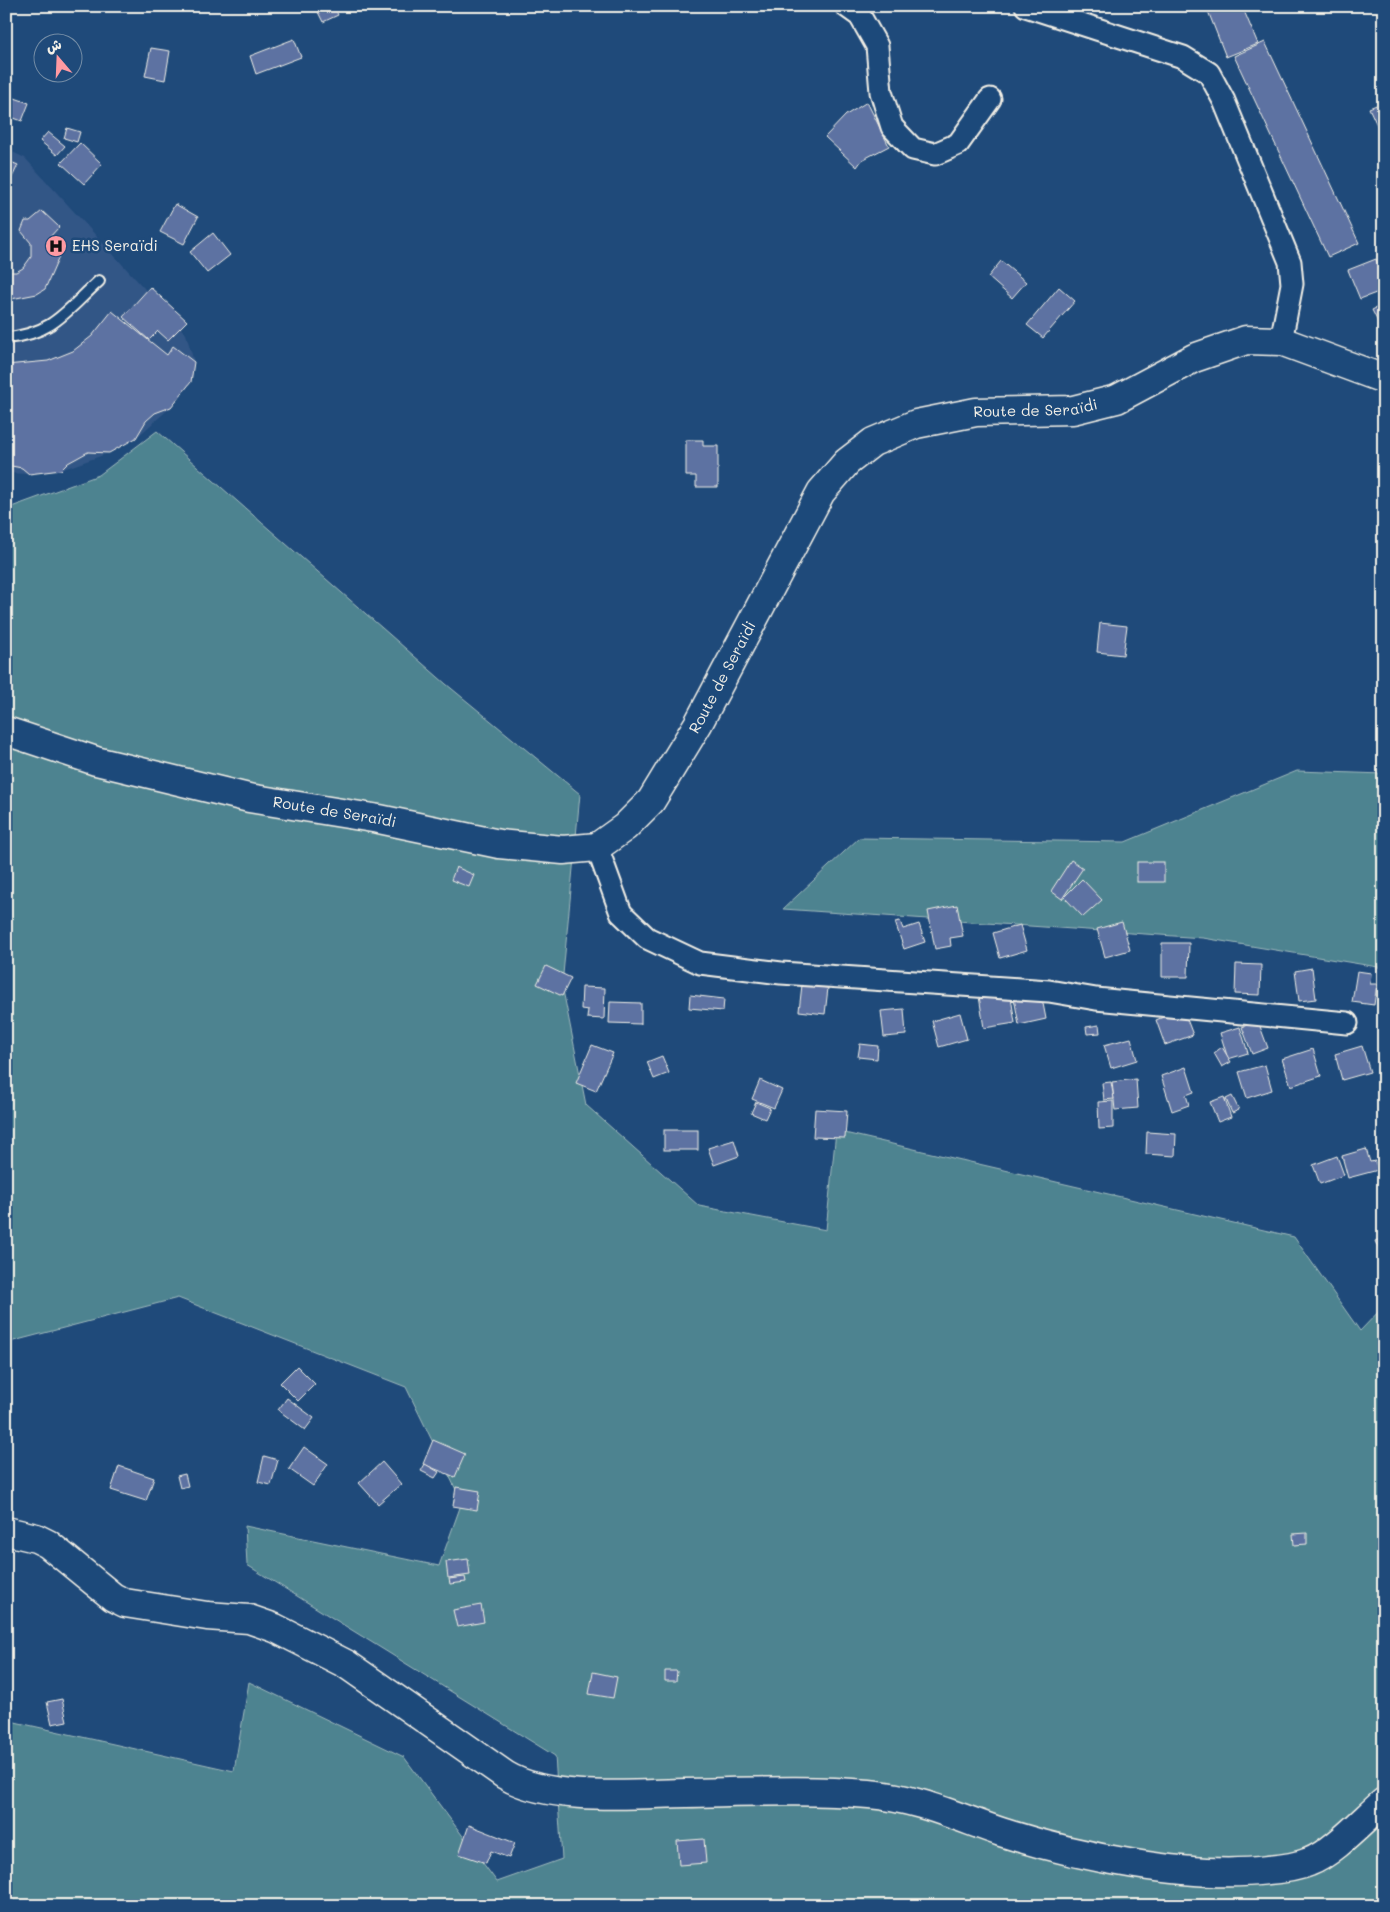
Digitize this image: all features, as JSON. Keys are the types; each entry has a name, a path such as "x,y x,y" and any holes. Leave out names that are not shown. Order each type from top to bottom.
{"main road":[{"name":"Route de Seraïdi","path":"6,731 96,761 249,798 379,819 499,844 563,850 597,847 625,827 651,801 698,724 821,492 847,462 873,442 916,424 976,412 1073,410 1117,399 1194,358 1246,340 1281,341 1384,379"},
{"path":"6,1531 36,1538 48,1544 113,1597 125,1603 207,1616 249,1619 275,1628 346,1664 505,1775 527,1786 541,1790 578,1793 781,1793 891,1796 932,1806 1002,1832 1079,1853 1174,1869 1240,1872 1268,1870 1309,1862 1347,1835 1384,1802"}],"street":[{"path":"846,6 860,16 877,46 881,92 892,127 913,149 935,154 958,144 990,99"},
{"path":"1026,6 1183,57 1209,73 1224,101 1290,262 1292,284 1281,341"},
{"path":"597,847 621,913 647,938 700,963 781,973 1049,991 1096,999 1347,1023"}],"lane":[{"path":"6,338 26,336 47,328 98,281"}],"shaded area":[{"name":"EHS Seraïdi","path":"6,149 25,158 186,334 194,362 191,382 171,407 136,438 109,453 61,470 29,474 6,473"}],"green space":[{"path":"157,431 446,684 580,794 562,985 586,1105 699,1206 826,1230 836,1131 1294,1237 1360,1331 1384,1306 1384,1906 6,1906 6,1720 234,1771 249,1682 404,1757 497,1882 562,1859 555,1756 247,1565 245,1526 439,1566 462,1502 406,1387 178,1298 6,1343 6,509 99,475"},
{"path":"1297,771 1384,774 1384,968 1203,938 783,909 859,838 1125,842"}],"building":[{"path":"315,6 334,6 338,15 323,22"},
{"path":"1206,6 1242,6 1258,44 1226,57"},
{"path":"294,39 301,57 256,74 250,56"},
{"path":"1265,42 1359,243 1328,257 1234,56"},
{"path":"151,48 170,51 165,80 145,76"},
{"path":"6,95 29,103 22,121 11,117 9,125 6,124"},
{"path":"867,102 889,146 862,160 857,167 825,137 846,115"},
{"path":"1384,102 1384,140 1369,108"},
{"path":"67,128 80,132 77,142 64,138"},
{"path":"48,132 65,146 57,155 40,141"},
{"path":"80,143 102,164 84,184 61,163"},
{"path":"6,160 18,165 6,190"},
{"path":"175,204 198,217 184,244 160,232"},
{"path":"42,211 59,227 48,239 51,254 59,257 45,289 37,294 6,300 6,272 16,272 23,268 31,257 31,243 21,231 25,221 30,221"},
{"path":"213,233 230,255 207,273 190,252"},
{"path":"1376,259 1384,278 1384,290 1360,299 1348,270"},
{"path":"1001,261 1026,282 1012,298 988,277"},
{"path":"150,287 187,321 168,340 158,331 149,340 123,317"},
{"path":"1059,287 1075,301 1043,338 1027,325"},
{"path":"1384,304 1384,334 1372,310"},
{"path":"112,311 167,355 173,346 194,362 191,382 171,407 155,413 146,421 136,438 109,453 88,452 68,463 61,470 29,474 22,468 6,465 6,365 48,361 73,351 92,336"},
{"path":"686,440 703,440 703,446 718,446 718,487 696,487 696,476 686,476"},
{"path":"1100,623 1127,626 1123,655 1097,652"},
{"path":"1071,860 1083,868 1062,899 1051,891"},
{"path":"1137,862 1164,862 1164,882 1137,882"},
{"path":"456,867 474,875 469,887 451,880"},
{"path":"1082,879 1102,900 1083,917 1064,897"},
{"path":"957,905 963,936 950,938 951,946 935,949 928,911"},
{"path":"900,921 903,929 919,924 925,942 904,949 895,922"},
{"path":"1122,922 1130,950 1105,957 1097,929"},
{"path":"1020,925 1027,950 1000,958 993,933"},
{"path":"1162,943 1189,943 1188,977 1162,977"},
{"path":"1236,964 1261,965 1260,995 1235,994"},
{"path":"546,966 571,978 562,996 537,984"},
{"path":"1312,968 1316,999 1299,1001 1295,971"},
{"path":"1357,971 1371,973 1370,984 1377,984 1374,1005 1352,1002"},
{"path":"802,985 828,988 825,1014 799,1011"},
{"path":"582,987 605,988 604,1019 587,1018 588,1010 581,1009"},
{"path":"1010,991 1015,1023 984,1028 979,996"},
{"path":"1041,993 1046,1019 1019,1025 1014,998"},
{"path":"690,995 724,999 723,1011 689,1008"},
{"path":"610,1002 641,1003 641,1024 609,1023"},
{"path":"904,1009 906,1035 884,1037 881,1011"},
{"path":"1183,1009 1193,1035 1165,1045 1156,1020"},
{"path":"960,1013 967,1039 939,1047 932,1021"},
{"path":"1258,1021 1268,1048 1252,1054 1242,1027"},
{"path":"1099,1025 1100,1033 1087,1034 1086,1027"},
{"path":"1240,1027 1248,1053 1228,1059 1220,1033"},
{"path":"1131,1038 1137,1060 1111,1068 1104,1045"},
{"path":"860,1044 878,1046 877,1059 858,1057"},
{"path":"592,1045 613,1053 596,1091 576,1083"},
{"path":"1362,1046 1370,1072 1342,1080 1335,1054"},
{"path":"1222,1047 1231,1062 1222,1067 1214,1053"},
{"path":"1313,1049 1321,1076 1291,1086 1282,1059"},
{"path":"662,1056 669,1073 654,1079 647,1062"},
{"path":"1265,1065 1272,1090 1247,1098 1239,1072"},
{"path":"1186,1067 1194,1092 1186,1095 1189,1105 1172,1111 1161,1076"},
{"path":"1136,1079 1138,1108 1115,1110 1112,1082"},
{"path":"760,1080 782,1090 774,1108 752,1099"},
{"path":"1111,1082 1114,1099 1104,1100 1102,1083"},
{"path":"1232,1096 1239,1110 1232,1113 1226,1099"},
{"path":"1224,1097 1231,1117 1218,1122 1210,1102"},
{"path":"1113,1101 1113,1128 1099,1129 1098,1102"},
{"path":"756,1102 770,1108 765,1119 751,1113"},
{"path":"815,1109 847,1111 845,1138 813,1137"},
{"path":"664,1130 698,1130 698,1150 664,1150"},
{"path":"1147,1132 1176,1134 1175,1156 1146,1154"},
{"path":"734,1140 739,1156 714,1165 708,1148"},
{"path":"1366,1149 1370,1162 1375,1161 1378,1170 1348,1178 1342,1156"},
{"path":"1337,1156 1344,1175 1320,1184 1313,1165"},
{"path":"1384,1237 1384,1248 1379,1250 1375,1241"},
{"path":"297,1366 315,1384 298,1401 280,1383"},
{"path":"287,1398 314,1418 305,1430 278,1410"},
{"path":"433,1440 465,1454 455,1477 423,1464"},
{"path":"304,1447 328,1464 313,1486 289,1469"},
{"path":"264,1456 278,1460 271,1485 258,1482"},
{"path":"382,1462 401,1484 378,1504 359,1483"},
{"path":"425,1464 439,1472 435,1478 421,1471"},
{"path":"119,1466 154,1478 146,1501 111,1490"},
{"path":"185,1474 188,1486 180,1488 177,1476"},
{"path":"456,1487 480,1491 477,1510 453,1506"},
{"path":"1307,1533 1307,1544 1294,1545 1293,1534"},
{"path":"468,1559 470,1575 448,1578 446,1562"},
{"path":"465,1577 466,1582 450,1584 449,1579"},
{"path":"481,1605 484,1622 457,1627 453,1610"},
{"path":"665,1671 677,1671 676,1681 665,1681"},
{"path":"593,1672 617,1677 613,1698 589,1694"},
{"path":"62,1699 67,1721 52,1724 47,1702"},
{"path":"469,1825 515,1843 509,1858 491,1851 486,1863 459,1854"},
{"path":"704,1839 706,1863 679,1865 677,1841"}],"place":[{"name":"EHS Seraïdi","path":"56,246"}]}
